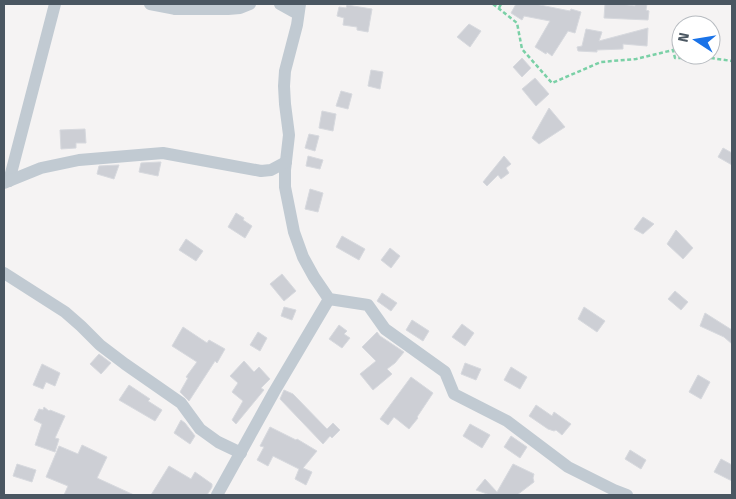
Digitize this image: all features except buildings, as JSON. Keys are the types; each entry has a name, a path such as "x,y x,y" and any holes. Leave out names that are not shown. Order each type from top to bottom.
{"street":[{"path":"6,182 55,4"},
{"path":"150,4 228,9 240,8 250,4"},
{"path":"280,4 299,9 285,71 285,104 290,135 284,170 285,187 294,232 306,264 329,299 368,305 385,329 445,372 454,394 507,421 568,467 627,495"},
{"path":"6,182 40,168 69,162 137,154 163,153 261,171 271,170 286,162"},
{"path":"4,272 65,312 100,345 181,403 200,429 218,442 241,453"},
{"path":"216,495 329,299"}],"path":[{"path":"493,4 516,23 522,49 552,83 601,62 636,59 673,50 675,58 711,58 732,61"},
{"path":"499,8 502,4"}]}
